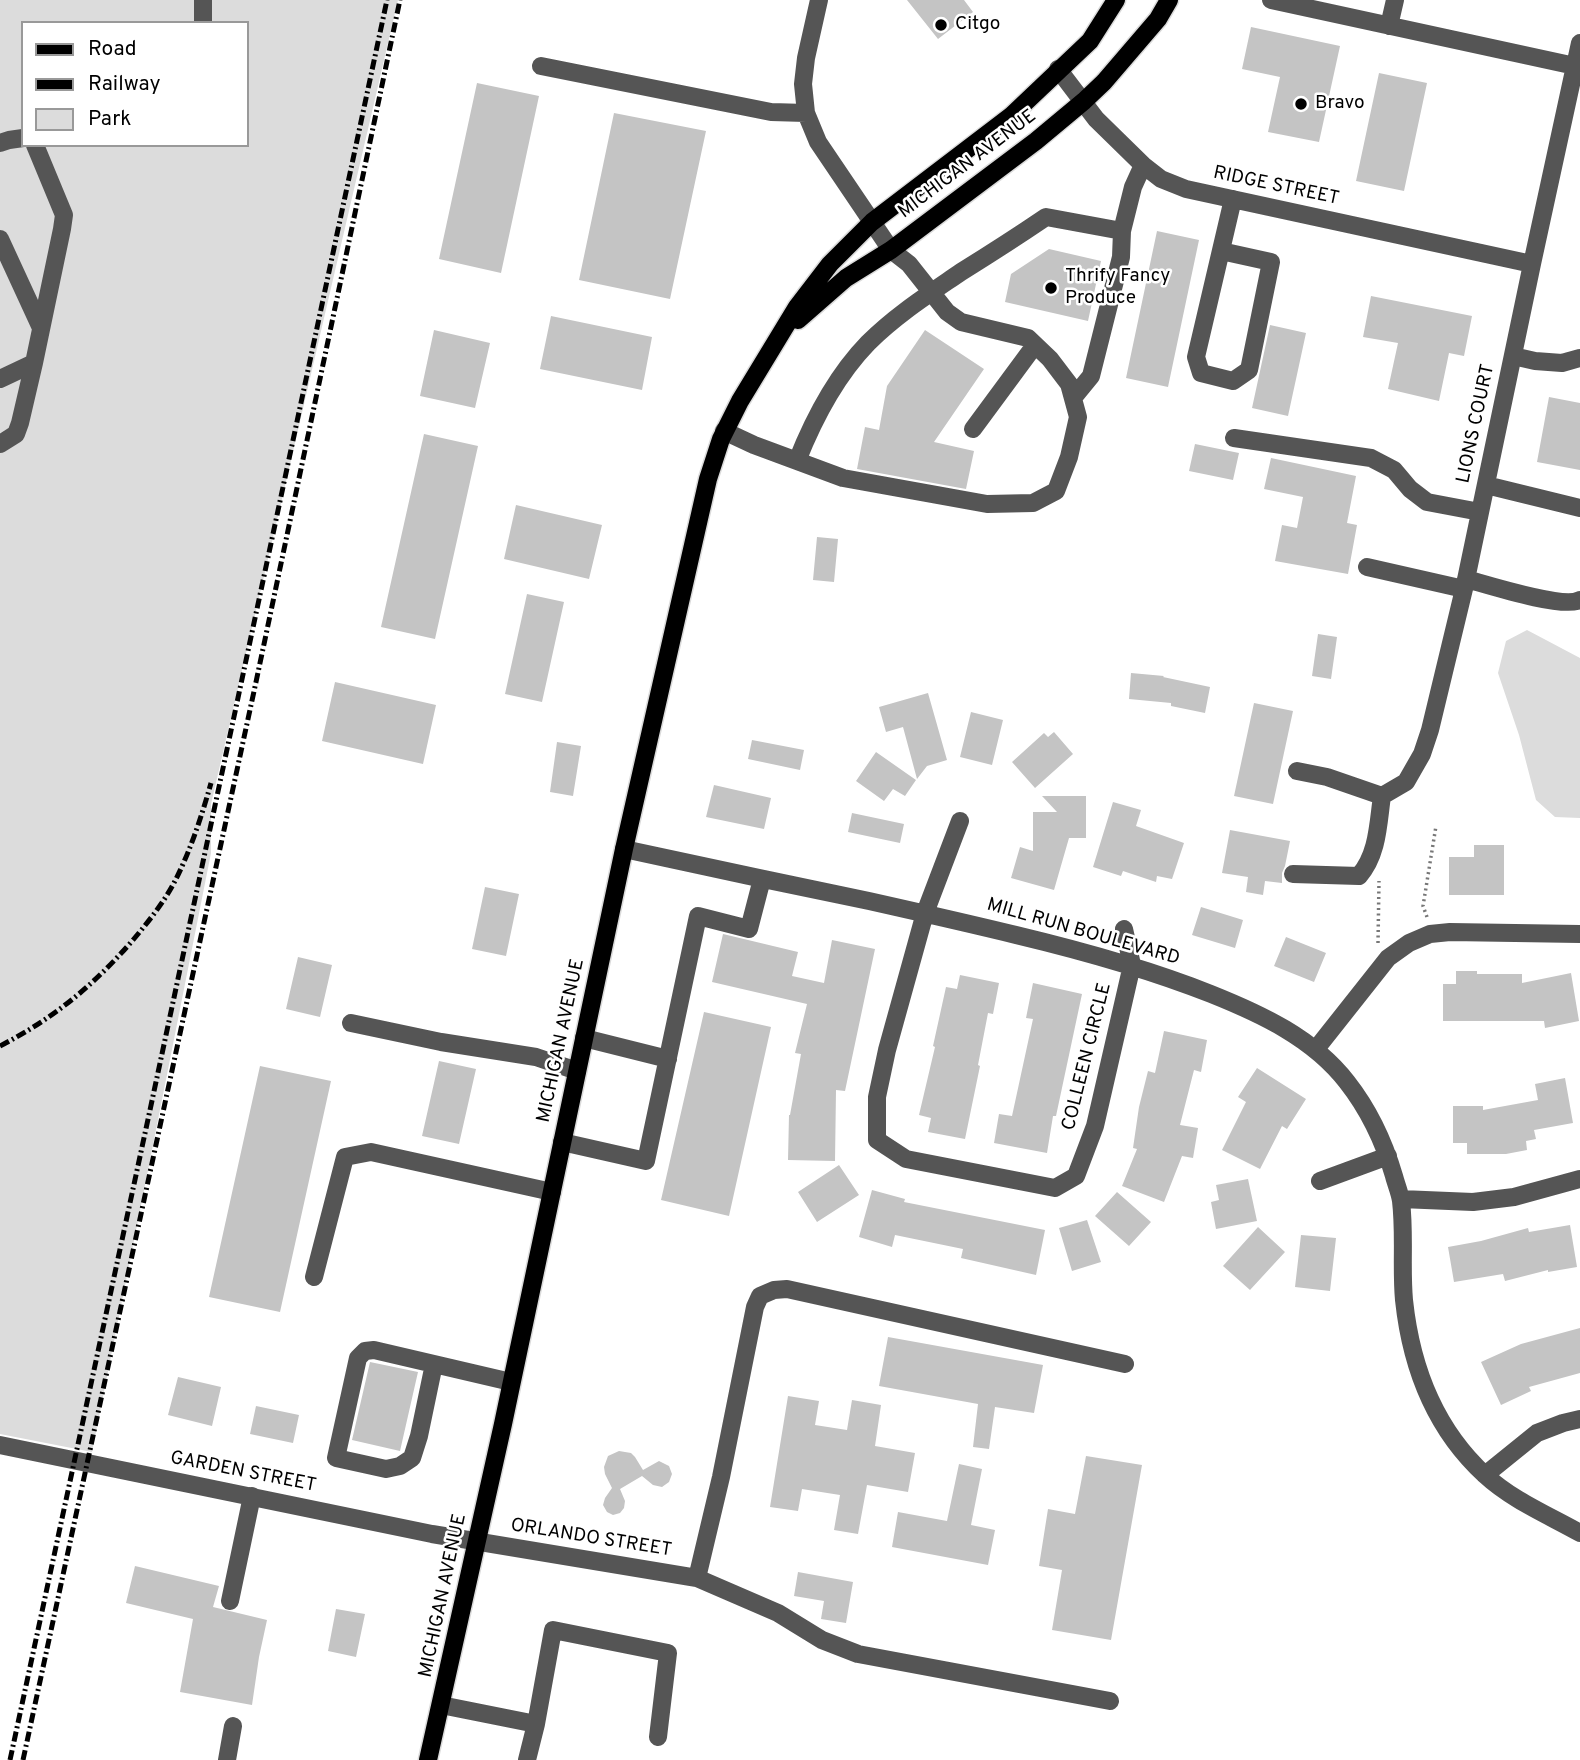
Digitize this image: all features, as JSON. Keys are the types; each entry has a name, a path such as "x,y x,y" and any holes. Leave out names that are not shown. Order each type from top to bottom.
{"main road":[{"name":"MICHIGAN AVENUE","path":"428,1760 624,849 708,479 724,431 797,306 830,264 872,222 1011,116 1090,41 1116,0"},
{"name":"MICHIGAN AVENUE","path":"773,344 809,308 846,278 891,250 1036,141 1084,101 1104,82 1158,19 1169,0"}],"street":[{"path":"203,21 204,0"},
{"path":"724,431 843,478 987,504 1033,503 1055,491 1069,457 1078,417 1069,384 1050,359 1028,338 961,322 947,312 909,264 891,250 818,142 806,113 803,84 819,0"},
{"path":"1271,0 1575,66"},
{"path":"1389,26 1395,0"},
{"name":"LIONS COURT","path":"1382,796 1406,782 1422,754 1430,730 1465,584 1580,43"},
{"path":"541,66 771,112 806,113"},
{"name":"RIDGE STREET","path":"1058,69 1096,119 1143,165 1172,184 1532,264"},
{"path":"0,143 21,138"},
{"path":"0,444 16,434 20,423 64,215 36,147"},
{"path":"1073,398 1091,376 1121,257 1122,231 1133,187 1143,165"},
{"path":"1221,251 1271,262 1249,370 1233,381 1201,373 1196,357 1233,199"},
{"path":"797,461 825,400 847,369 867,344 930,292 1046,217 1122,231"},
{"path":"0,239 41,328"},
{"path":"973,429 1035,345"},
{"path":"1513,356 1562,363 1580,358"},
{"path":"0,379 34,363"},
{"path":"1234,438 1371,457 1394,470 1410,489 1427,502 1480,512"},
{"path":"1486,485 1580,508"},
{"path":"1367,567 1567,604 1580,600"},
{"path":"1293,874 1359,876 1368,866 1376,844 1382,796 1327,777 1297,771"},
{"path":"925,913 960,821"},
{"name":"MILL RUN BOULEVARD","path":"624,849 925,913 1132,965 1239,1005 1280,1026 1316,1049 1347,1082 1374,1124 1388,1156 1401,1199 1404,1298 1411,1343 1424,1387 1443,1424 1485,1475 1517,1499 1580,1533"},
{"path":"562,1142 646,1161 698,916 749,929 762,878"},
{"name":"COLLEEN CIRCLE","path":"925,913 887,1050 877,1097 877,1140 906,1159 1055,1188 1076,1176 1095,1126 1132,965"},
{"path":"1124,929 1132,965"},
{"path":"1316,1049 1388,958 1409,943 1430,934 1450,932 1580,934"},
{"path":"351,1023 441,1042 536,1057 577,1071"},
{"path":"584,1038 668,1059"},
{"path":"314,1277 345,1157 371,1152 552,1192"},
{"path":"1320,1181 1388,1156"},
{"path":"1401,1199 1473,1202 1514,1197 1580,1180"},
{"path":"697,1578 721,1477 755,1307 760,1296 774,1290 788,1289 1125,1364"},
{"path":"434,1364 412,1458 400,1466 386,1469 336,1458 358,1358 365,1351 374,1350 434,1364 511,1382"},
{"path":"1485,1475 1537,1433 1580,1419"},
{"name":"GARDEN STREET","path":"0,1445 477,1541"},
{"path":"230,1601 252,1496"},
{"name":"ORLANDO STREET","path":"477,1541 697,1578 778,1613 822,1640 858,1654 1110,1700"},
{"path":"527,1760 553,1630 668,1653 658,1737"},
{"path":"441,1705 536,1724"},
{"path":"227,1760 233,1726"}],"path":[{"path":"1427,917 1423,906 1436,826"},
{"path":"1378,943 1379,871"}],"green space":[{"path":"0,0 398,0 211,804 211,853 92,1452 0,1434"},
{"path":"1527,630 1580,658 1580,818 1555,817 1536,800 1519,735 1498,673 1506,641"}],"building":[{"name":"Citgo","path":"907,0 964,0 973,12 938,39"},
{"name":"Bravo","path":"1251,27 1340,46 1319,142 1268,132 1280,77 1242,69"},
{"path":"1379,73 1427,83 1404,191 1356,181"},
{"path":"477,83 539,96 501,273 439,259"},
{"path":"614,113 706,131 670,299 579,280"},
{"path":"1157,231 1199,240 1168,387 1126,378"},
{"name":"Thrify Fancy Produce","path":"1049,249 1101,261 1088,321 1005,302 1011,274"},
{"path":"1371,296 1472,316 1464,356 1449,353 1439,401 1388,389 1398,343 1363,337"},
{"path":"551,316 652,337 642,390 540,369"},
{"path":"1270,325 1306,333 1288,416 1252,408"},
{"path":"434,330 490,343 475,408 420,396"},
{"path":"925,330 984,369 934,442 974,451 966,489 857,469 865,427 879,430 887,386"},
{"path":"1549,397 1580,403 1580,470 1537,462"},
{"path":"424,434 478,446 435,639 381,627"},
{"path":"1195,444 1239,453 1233,480 1189,471"},
{"path":"1271,458 1356,476 1347,523 1357,525 1348,574 1275,561 1282,525 1297,528 1303,497 1264,489"},
{"path":"516,505 602,525 589,579 504,559"},
{"path":"817,537 838,539 834,582 813,580"},
{"path":"527,594 564,602 542,702 505,694"},
{"path":"1318,634 1337,637 1331,679 1312,676"},
{"path":"1131,673 1164,676 1210,687 1205,713 1171,706 1171,703 1129,699"},
{"path":"335,682 436,705 423,764 322,741"},
{"path":"928,693 947,760 927,766 917,779 903,727 886,732 879,707"},
{"path":"1254,703 1293,711 1273,804 1234,796"},
{"path":"971,712 1003,720 992,765 960,757"},
{"path":"1054,732 1073,754 1035,788 1012,762 1044,733 1048,737"},
{"path":"752,740 804,750 800,770 748,759"},
{"path":"557,742 581,746 573,796 550,792"},
{"path":"876,752 916,780 905,796 893,789 884,801 856,781"},
{"path":"714,785 771,798 764,829 706,817"},
{"path":"1042,796 1086,796 1086,838 1069,838 1054,890 1011,878 1020,847 1033,851 1033,812 1057,812"},
{"path":"1113,802 1141,810 1136,826 1184,843 1172,879 1157,876 1156,882 1123,871 1121,876 1093,867"},
{"path":"852,813 904,824 900,843 848,832"},
{"path":"1230,830 1290,841 1282,883 1265,881 1263,895 1246,892 1248,877 1222,873"},
{"path":"1474,845 1504,845 1504,895 1449,895 1449,857 1474,857"},
{"path":"485,887 519,894 506,956 472,949"},
{"path":"1201,907 1243,920 1235,948 1192,935"},
{"path":"723,934 798,952 792,976 824,983 832,940 875,949 845,1091 836,1090 835,1161 788,1160 789,1115 801,1054 795,1053 807,1004 712,982"},
{"path":"1286,937 1326,953 1314,982 1274,966"},
{"path":"298,957 332,965 320,1017 286,1009"},
{"path":"1456,971 1522,974 1522,983 1571,973 1579,1021 1545,1028 1544,1021 1443,1021 1443,984 1456,984"},
{"path":"960,975 999,983 993,1014 988,1013 965,1139 928,1132 931,1118 919,1115 946,987 957,989"},
{"path":"1033,983 1082,994 1047,1153 994,1143 999,1114 1012,1116 1033,1019 1026,1018"},
{"path":"704,1012 771,1027 729,1216 661,1200"},
{"path":"1164,1031 1207,1040 1201,1072 1194,1070 1180,1125 1198,1128 1193,1158 1182,1156 1164,1202 1122,1186 1137,1149 1133,1148 1148,1071 1155,1073"},
{"path":"439,1061 476,1069 459,1144 422,1136"},
{"path":"260,1066 331,1081 280,1312 209,1297"},
{"path":"1257,1068 1306,1099 1287,1129 1282,1126 1260,1169 1222,1150 1246,1102 1238,1097"},
{"path":"1565,1078 1573,1123 1534,1130 1536,1139 1526,1141 1527,1150 1506,1154 1467,1154 1467,1143 1453,1143 1453,1106 1483,1106 1483,1110 1538,1100 1535,1084"},
{"path":"839,1165 859,1195 817,1222 798,1192"},
{"path":"1248,1179 1257,1221 1216,1229 1211,1202 1219,1200 1216,1185"},
{"path":"872,1190 905,1199 904,1202 1045,1230 1036,1275 961,1258 963,1249 895,1235 892,1247 859,1237"},
{"path":"1117,1192 1151,1222 1129,1246 1095,1216"},
{"path":"1087,1220 1101,1262 1072,1271 1059,1228"},
{"path":"1570,1225 1577,1267 1548,1270 1505,1281 1503,1274 1454,1282 1448,1247 1528,1228 1529,1232"},
{"path":"1258,1227 1285,1252 1250,1290 1223,1266"},
{"path":"1301,1235 1336,1238 1330,1291 1295,1287"},
{"path":"1580,1328 1580,1373 1529,1387 1531,1391 1501,1405 1481,1362 1521,1344"},
{"path":"888,1337 1043,1365 1034,1413 995,1407 989,1449 973,1447 978,1404 879,1386"},
{"path":"370,1362 418,1372 400,1451 352,1440"},
{"path":"178,1377 221,1387 212,1426 168,1415"},
{"path":"788,1396 819,1401 815,1425 847,1430 852,1400 881,1405 875,1446 915,1453 908,1492 867,1485 858,1534 834,1530 840,1495 802,1489 798,1511 770,1507"},
{"path":"256,1406 299,1415 293,1443 250,1434"},
{"path":"619,1451 631,1453 643,1470 659,1461 669,1466 672,1474 669,1482 662,1487 653,1485 642,1476 620,1489 625,1501 624,1508 613,1515 607,1512 603,1505 612,1488 604,1467 608,1456"},
{"path":"1086,1456 1142,1465 1111,1640 1052,1630 1062,1570 1039,1566 1048,1509 1075,1514"},
{"path":"959,1464 982,1469 971,1525 995,1530 988,1565 892,1547 898,1512 947,1521"},
{"path":"135,1566 219,1586 213,1607 267,1620 252,1705 180,1692 193,1619 126,1603"},
{"path":"798,1572 853,1582 846,1623 821,1619 824,1601 794,1596"},
{"path":"336,1609 365,1614 356,1657 328,1651"}],"railway":[{"path":"10,1760 387,0"},
{"path":"23,1760 400,0"},
{"path":"0,1046 72,1000 118,957 145,926 167,895 181,868 196,832 211,783"}],"place":[{"name":"Citgo","path":"941,25"},
{"name":"Bravo","path":"1301,104"},
{"name":"Thrify Fancy Produce","path":"1051,288"}]}
